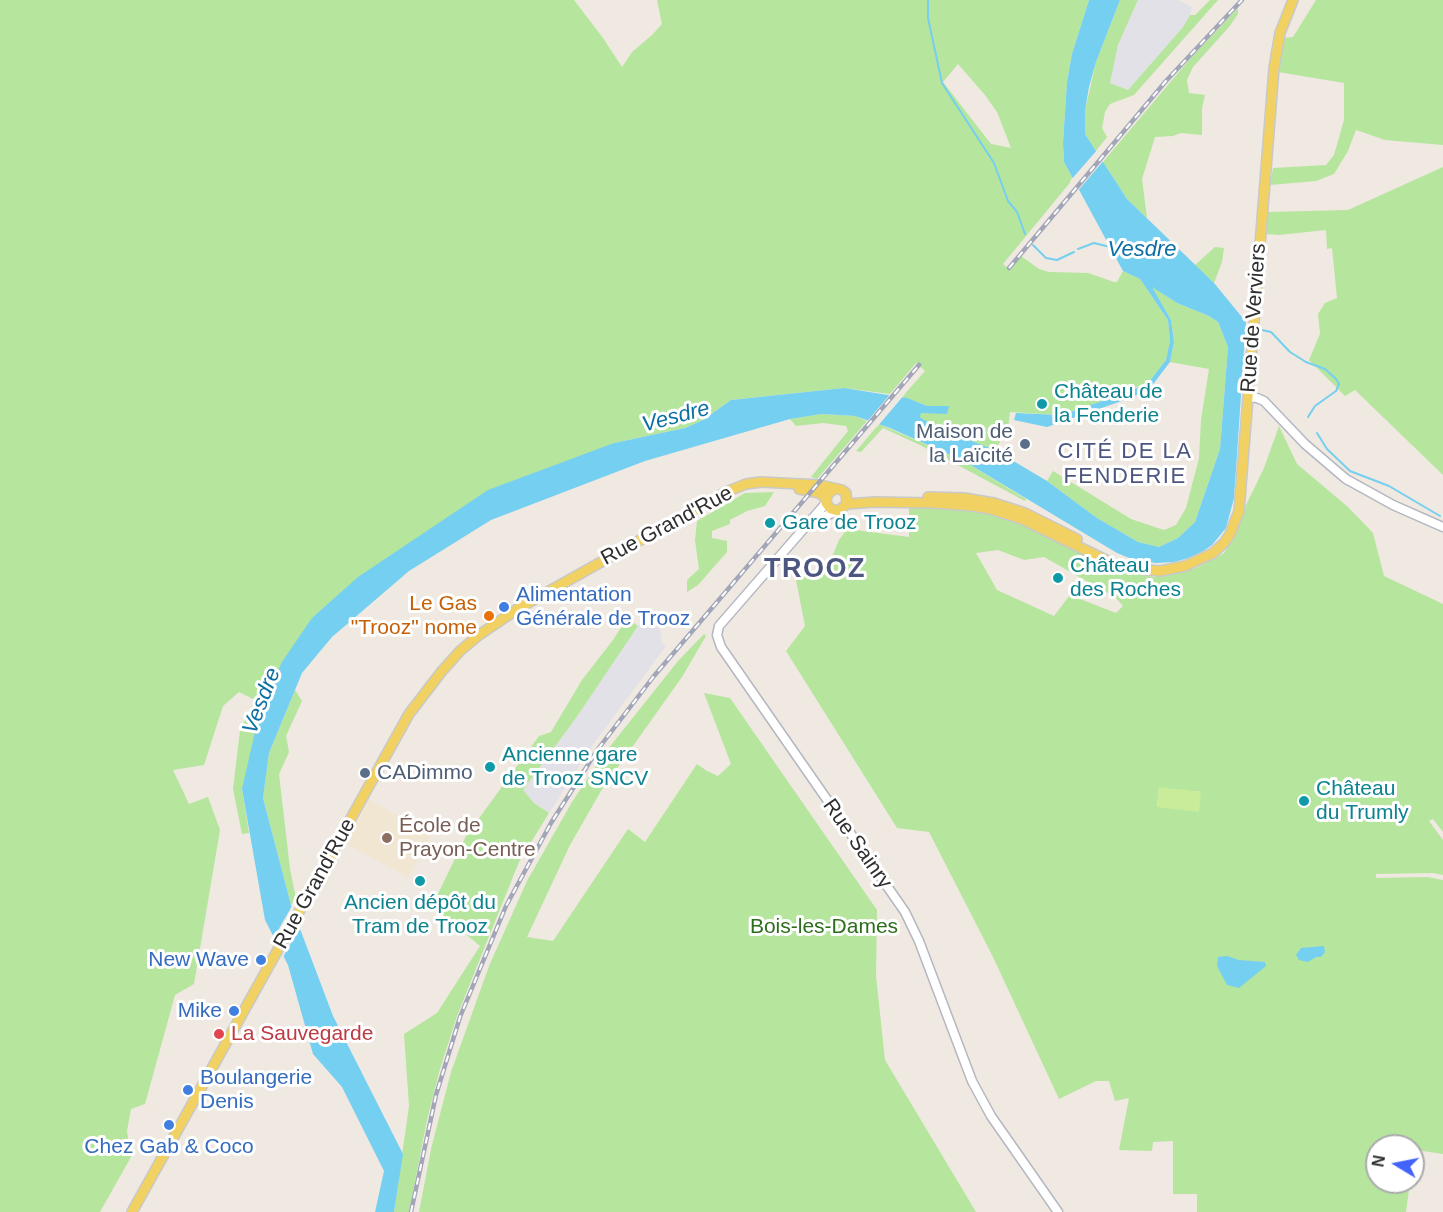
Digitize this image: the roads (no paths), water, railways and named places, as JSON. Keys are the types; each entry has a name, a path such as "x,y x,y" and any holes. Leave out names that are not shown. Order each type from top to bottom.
{"main road":[{"name":"Rue de Verviers","path":"848,500 954,497 994,503 1025,513 1139,569 1160,571 1171,570 1201,560 1213,553 1230,534 1239,512 1274,68 1280,33 1293,0"},
{"name":"Rue Grand'Rue","path":"543,595 564,581 740,486 761,482 820,485 842,489 848,500"},
{"name":"Rue Grand'Rue","path":"132,1212 404,723 422,695 442,671 478,635 543,595 619,558 742,491 767,487 807,489 820,493 831,509 838,511"},
{"path":"826,501 829,492 834,489"},
{"path":"838,511 848,500"}],"street":[{"path":"1248,397 1264,401 1305,444 1346,479 1393,505 1443,527"},
{"name":"Rue Sainry","path":"826,501 719,626 717,635 721,647 905,912 919,941 972,1081 991,1116 1058,1212"},
{"name":"Rue Sainry","path":"800,532 825,516 838,511"}],"water":[{"name":"Vesdre","path":"1089,0 1120,0 1089,87 1085,111 1085,134 1127,199 1214,283 1246,322 1234,498 1226,528 1212,545 1196,556 1174,562 1156,563 1134,560 1117,553 964,461 890,428 855,416 822,414 790,419 645,461 491,520 409,571 332,637 302,673 269,753 263,798 291,905 333,1016 403,1154 394,1212 375,1212 384,1171 342,1087 313,1054 288,965 265,920 242,789 260,710 282,662 312,618 358,577 488,490 614,443 685,428 703,420 731,400 844,388 907,398 927,406 949,406 947,414 921,413 920,417 995,450 1047,481 1097,518 1138,542 1159,547 1178,538 1195,522 1220,449 1228,347 1218,322 1177,303 1152,287 1171,320 1174,342 1170,362 1151,387 1133,397 1047,427 1014,420 1016,413 1058,415 1070,412 1126,393 1149,382 1166,360 1170,341 1168,320 1140,279 1123,271 1064,162 1067,82 1072,54"},
{"path":"1324,946 1325,952 1321,957 1308,962 1299,960 1296,955 1301,948"},
{"path":"1227,956 1239,960 1265,962 1266,966 1239,988 1227,985 1217,966 1218,957"}],"waterway":[{"path":"928,0 928,18 942,83 994,163 1008,201 1017,212 1025,234"},
{"path":"1078,249 1094,243 1110,247"},
{"path":"1033,245 1046,258 1057,260 1074,252"},
{"path":"1262,330 1271,332 1290,352 1306,362 1325,369 1339,384 1336,391 1315,406 1308,417"},
{"path":"1317,433 1327,449 1350,471 1389,486 1440,516"}],"railway":[{"path":"1009,268 1166,81 1242,0"},
{"path":"411,1212 436,1095 460,1017 506,906 551,823 598,749 654,676 919,365"}],"place":[{"name":"Château de la Fenderie","path":"1042,404"},
{"name":"Maison de la Laïcité","path":"1025,444"},
{"name":"Gare de Trooz","path":"770,523"},
{"name":"Château des Roches","path":"1058,578"},
{"name":"Alimentation Générale de Trooz","path":"504,607"},
{"name":"Le Gas \"Trooz\" nome","path":"489,616"},
{"name":"Ancienne gare de Trooz SNCV","path":"490,767"},
{"name":"CADimmo","path":"365,773"},
{"name":"Château du Trumly","path":"1304,801"},
{"name":"École de Prayon-Centre","path":"387,838"},
{"name":"Ancien dépôt du Tram de Trooz","path":"420,881"},
{"name":"New Wave","path":"261,960"},
{"name":"Mike","path":"234,1011"},
{"name":"La Sauvegarde","path":"219,1034"},
{"name":"Boulangerie Denis","path":"188,1090"},
{"name":"Chez Gab & Coco","path":"169,1125"}],"district":[{"name":"CITÉ DE LA FENDERIE","path":"1125,464"},
{"name":"TROOZ","path":"815,570"}],"park label":[{"name":"Bois-les-Dames","path":"824,927"}]}
